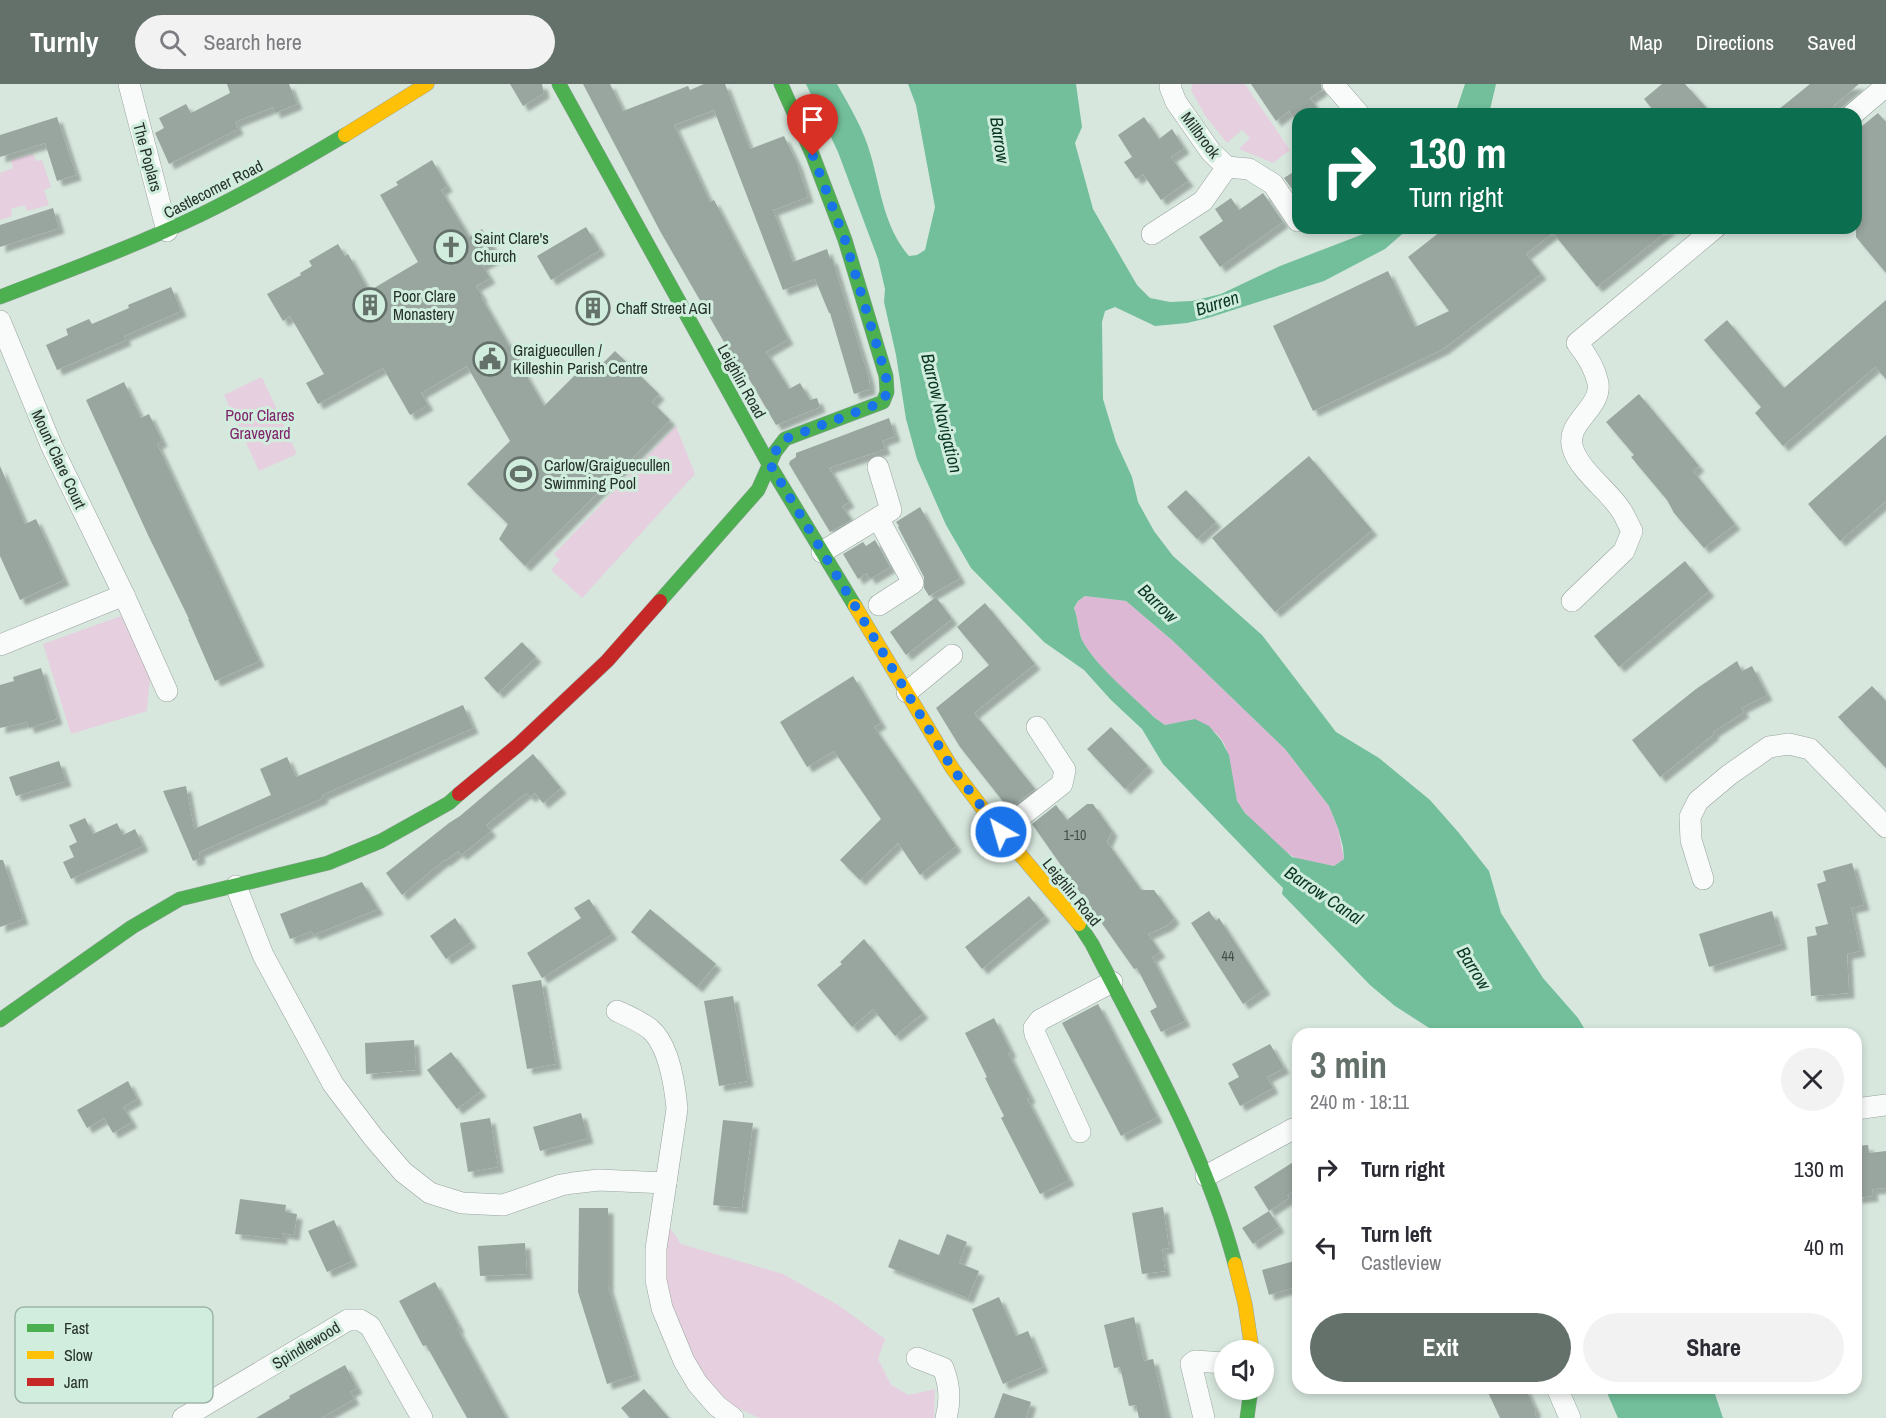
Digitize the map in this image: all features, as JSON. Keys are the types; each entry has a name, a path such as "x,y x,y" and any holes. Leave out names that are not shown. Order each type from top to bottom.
{"street":[{"name":"The Poplars","path":"129,84 167,231"},
{"name":"Castlecomer Road","path":"0,297 167,231 227,202 427,84"},
{"name":"Leighlin Road","path":"559,84 771,466 952,768 1001,832 1074,916 1112,982 1166,1088 1206,1176 1234,1262 1245,1304 1250,1340"},
{"path":"0,1020 132,927 180,899 328,863 381,841 448,803 518,745 607,661 758,490 771,466 775,452 785,439 884,398 886,376 845,240 813,156 781,84"},
{"path":"1333,84 1354,108"},
{"path":"1860,108 1886,86"},
{"name":"Millbrook","path":"1174,93 1211,152 1227,167 1249,169 1273,184 1292,212"},
{"name":"Millbrook","path":"1152,234 1203,201 1227,167"},
{"path":"1572,601 1624,551 1632,531 1621,510 1582,464 1572,448 1574,428 1592,406 1598,385 1587,356 1577,343 1708,234"},
{"name":"Mount Clare Court","path":"0,321 52,447 124,595 167,691"},
{"path":"822,552 891,510 878,467"},
{"path":"878,518 913,583 879,605"},
{"path":"0,645 124,595"},
{"path":"907,692 952,655"},
{"path":"1001,832 1062,784 1065,770 1037,727"},
{"path":"1703,879 1691,840 1690,817 1698,801 1768,747 1789,744 1810,749 1886,827"},
{"path":"236,886 263,955 333,1084 380,1146 404,1172 430,1193 462,1203 503,1205 561,1185 599,1180 666,1183"},
{"path":"1080,1132 1034,1028 1040,1020 1112,982"},
{"path":"617,1011 653,1031 665,1052 676,1088 677,1109 656,1249 656,1280 662,1308 674,1340 697,1383 717,1406 733,1418"},
{"path":"1862,1108 1886,1106"},
{"path":"1206,1176 1292,1130"},
{"name":"Spindlewood","path":"213,1400 348,1320 360,1320 370,1326 422,1418"},
{"path":"917,1358 943,1368 950,1389 946,1418"},
{"path":"1204,1418 1191,1364 1195,1361 1214,1362"},
{"path":"1560,1394 1570,1418"},
{"path":"1247,1418 1249,1400"},
{"name":"Spindlewood","path":"183,1418 208,1403"}],"green space":[{"path":"1193,84 1245,84 1290,150 1273,163 1239,149 1250,138 1242,130 1227,143 1206,117 1191,90"},
{"path":"33,154 36,161 42,160 51,187 44,190 49,205 27,211 25,205 11,209 12,216 0,220 0,173 13,168 11,160"},
{"name":"Poor Clares Graveyard","path":"262,377 297,454 259,471 224,395"},
{"path":"676,426 695,474 582,598 551,570 560,560 554,554"},
{"path":"121,616 150,677 147,711 71,734 43,644"},
{"path":"666,1222 681,1244 783,1274 838,1305 885,1339 878,1359 891,1385 909,1395 935,1389 934,1418 759,1418 728,1403 695,1364 672,1311 665,1274"}],"shaded area":[{"path":"1085,596 1126,601 1173,641 1285,749 1329,806 1338,828 1344,859 1334,866 1294,857 1255,823 1241,808 1236,798 1229,758 1220,738 1214,731 1197,723 1165,725 1116,681 1089,651 1082,640 1074,609 1078,601"}],"water":[{"path":"806,84 837,84 865,137 884,208 894,233 909,256 917,255 925,250 935,207 916,105 908,84 1076,84 1082,127 1075,143 1093,209 1137,285 1150,298 1170,302 1192,301 1221,294 1280,266 1363,234 1402,234 1385,249 1324,281 1208,318 1187,323 1155,326 1115,307 1105,311 1102,322 1103,399 1116,442 1132,477 1138,502 1154,531 1173,556 1262,635 1336,732 1379,758 1430,800 1459,833 1489,871 1501,913 1543,978 1584,1028 1429,1028 1395,1006 1370,985 1282,894 1283,888 1163,764 1142,729 1084,670 1044,642 971,568 946,525 917,459 906,419 878,259 838,152","holes":["1085,596 1126,601 1173,641 1285,749 1329,806 1338,828 1344,859 1334,866 1292,857 1245,813 1237,801 1229,755 1221,740 1209,726 1195,719 1165,725 1155,718 1106,671 1089,651 1082,640 1074,608"]},
{"path":"1465,84 1496,84 1490,108 1457,108"},
{"path":"1608,1394 1715,1394 1723,1418 1618,1418"}],"building":[{"path":"227,84 289,84 297,104 275,113 273,107 235,122 238,129 169,164 155,133 164,128 159,118 186,104 191,113 230,93"},
{"path":"510,84 542,84 544,93 523,106"},
{"path":"583,84 610,84 623,111 688,86 690,90 704,84 725,84 750,149 784,136 797,163 808,197 773,210 793,262 827,249 830,259 832,258 869,379 870,389 854,394 830,313 815,279 783,290 714,110 674,125 710,202 714,200 788,339 766,352 789,389 800,383 810,400 817,398 820,407 776,425 742,367 739,368 660,231"},
{"path":"1251,84 1321,84 1322,90 1310,98 1317,108 1292,108 1292,115 1289,111 1276,121"},
{"path":"1662,84 1685,84 1707,108 1651,108 1644,99"},
{"path":"1810,84 1859,84 1831,108 1780,108"},
{"path":"1878,113 1886,122 1886,273 1856,237 1856,234 1862,234 1862,126"},
{"path":"57,117 76,175 57,181 45,143 0,157 0,135"},
{"path":"1144,117 1159,139 1172,129 1184,148 1171,157 1188,181 1161,200 1143,174 1136,179 1124,162 1132,157 1118,135"},
{"path":"432,160 447,186 441,190 469,237 482,229 498,256 482,265 490,278 476,286 544,406 582,368 590,376 615,351 659,394 652,402 670,420 525,566 499,539 508,524 467,484 510,441 467,366 421,393 428,405 410,415 383,368 318,404 306,383 324,374 290,316 283,321 267,294 301,275 300,273 312,266 309,261 338,244 345,256 348,254 369,291 418,262 380,195 398,185 396,182"},
{"path":"1292,173 1292,189 1284,178"},
{"path":"1263,193 1283,222 1220,267 1199,237 1223,221 1215,209 1231,198 1239,210"},
{"path":"53,208 59,228 0,247 0,225"},
{"path":"586,227 600,250 551,280 537,256"},
{"path":"1437,234 1552,234 1526,254 1541,274 1443,349 1313,411 1273,326 1388,271 1415,327 1449,311 1408,257"},
{"path":"1554,234 1663,234 1597,287"},
{"path":"171,287 181,311 124,336 126,340 57,370 46,345 68,335 66,329 89,319 92,324 129,308 128,305"},
{"path":"1886,300 1886,379 1875,367 1783,446 1755,413 1761,407 1704,340 1727,320 1784,388"},
{"path":"124,382 141,418 149,414 162,441 157,444 259,661 215,681 189,619 86,400"},
{"path":"1639,394 1699,466 1693,471 1735,524 1704,548 1674,513 1667,500 1631,457 1634,455 1606,422"},
{"path":"889,418 895,436 882,441 885,449 829,468 849,502 842,506 851,520 830,532 789,464 790,461 796,457 796,453"},
{"path":"1886,435 1886,501 1840,541 1808,504"},
{"path":"1309,456 1372,530 1275,612 1212,538"},
{"path":"0,466 25,524 36,519 64,580 20,600 0,556"},
{"path":"1186,490 1216,522 1197,539 1167,507"},
{"path":"920,507 960,578 929,596 924,588 924,577 896,522"},
{"path":"875,540 890,567 870,579 867,573 858,579 843,554 863,542 866,546"},
{"path":"1685,561 1709,591 1619,667 1594,636"},
{"path":"936,597 952,619 906,655 890,632"},
{"path":"985,603 1035,664 974,713 1035,789 1009,809 960,747 936,708 989,665 957,627"},
{"path":"522,642 536,657 498,693 484,678"},
{"path":"1737,661 1742,671 1752,666 1767,695 1741,708 1744,712 1713,732 1714,734 1660,777 1632,740 1696,689"},
{"path":"41,668 57,719 29,728 27,722 0,728 0,685 14,681 13,677"},
{"path":"853,676 881,723 874,727 956,846 920,875 898,843 860,880 840,860 881,819 834,751 807,767 780,722"},
{"path":"1872,686 1886,701 1886,768 1838,717"},
{"path":"463,705 473,728 322,795 323,798 199,852 200,858 193,861 163,791 186,786 194,829 271,795 260,769 287,757 296,777"},
{"path":"1111,727 1148,766 1125,789 1087,749"},
{"path":"533,754 561,788 543,803 535,793 530,797 526,793 486,825 491,831 461,855 458,851 444,860 402,895 386,873 460,816"},
{"path":"59,761 66,781 16,796 9,777"},
{"path":"1087,804 1093,804 1112,831 1107,842 1141,890 1154,890 1174,918 1168,925 1148,934 1160,952 1152,957 1185,1021 1161,1032 1150,1011 1157,1007 1137,968 1134,969 1032,824 1056,805 1067,820"},
{"path":"85,818 93,834 117,823 123,835 135,829 143,846 71,879 63,862 74,857 69,846 77,842 69,825"},
{"path":"0,860 3,860 23,919 0,927"},
{"path":"1852,863 1864,905 1851,908 1860,951 1847,954 1849,993 1811,996 1807,937 1817,935 1815,927 1828,924 1817,884 1826,881 1823,871"},
{"path":"362,882 378,909 313,935 312,931 290,939 280,914"},
{"path":"1029,896 1045,916 982,969 965,947"},
{"path":"589,899 612,934 542,978 527,953 581,918 574,908"},
{"path":"650,909 716,964 697,987 631,932"},
{"path":"1209,911 1216,921 1219,918 1265,989 1243,1004 1191,923"},
{"path":"1772,911 1782,944 1709,967 1699,934"},
{"path":"455,918 471,942 446,959 430,936"},
{"path":"864,939 923,1013 895,1036 873,1009 852,1027 817,985 842,964 840,962"},
{"path":"541,980 556,1064 527,1069 512,985"},
{"path":"733,996 748,1081 719,1086 704,1001"},
{"path":"1098,1004 1157,1117 1121,1136 1062,1023"},
{"path":"994,1018 1030,1097 1027,1099 1069,1180 1040,1194 1001,1118 1004,1116 965,1033"},
{"path":"414,1040 416,1070 366,1074 365,1043"},
{"path":"1270,1044 1284,1068 1267,1077 1273,1088 1240,1106 1228,1083 1239,1077 1232,1064"},
{"path":"451,1052 481,1091 457,1109 427,1070"},
{"path":"128,1081 137,1099 123,1107 132,1122 113,1133 104,1118 87,1128 77,1110"},
{"path":"581,1113 588,1138 540,1151 533,1127"},
{"path":"490,1118 498,1167 468,1172 460,1123"},
{"path":"723,1120 753,1123 742,1208 713,1205"},
{"path":"1868,1145 1869,1153 1886,1151 1886,1188 1872,1189 1873,1196 1862,1197 1862,1146"},
{"path":"1292,1163 1292,1192 1287,1195 1289,1198 1269,1211 1254,1187"},
{"path":"240,1199 286,1205 285,1212 297,1214 294,1235 282,1233 282,1239 235,1234"},
{"path":"1163,1207 1169,1248 1162,1249 1165,1271 1142,1274 1132,1213"},
{"path":"579,1208 608,1208 608,1287 635,1375 607,1384 578,1292"},
{"path":"1269,1211 1279,1227 1253,1244 1242,1228"},
{"path":"334,1220 352,1261 327,1272 308,1231"},
{"path":"947,1234 967,1242 959,1263 979,1271 968,1298 888,1267 899,1239 939,1255"},
{"path":"525,1243 527,1274 480,1276 478,1246"},
{"path":"1292,1262 1292,1288 1269,1295 1262,1270"},
{"path":"435,1282 506,1418 467,1418 426,1345 423,1346 399,1301"},
{"path":"999,1297 1016,1336 1028,1331 1043,1367 1003,1384 972,1309"},
{"path":"1134,1317 1144,1361 1153,1359 1167,1418 1139,1418 1136,1405 1129,1406 1120,1367 1114,1368 1104,1325"},
{"path":"345,1365 357,1388 350,1392 354,1399 321,1418 256,1418 290,1398 289,1396"},
{"path":"644,1389 669,1418 630,1418 621,1408"},
{"path":"1003,1393 1031,1402 1026,1418 994,1418"},
{"path":"1489,1394 1528,1394 1537,1418 1500,1418"}],"traffic: fast":[{"path":"559,84 770,466 855,606"},
{"path":"660,601 758,490 775,452 785,439 883,402 887,392 886,376 845,240 813,156 781,84"},
{"path":"0,297 126,248 200,215 255,187 345,135"},
{"path":"0,1020 132,927 180,899 328,863 381,841 449,803 459,794"},
{"path":"1079,924 1092,944 1191,1141 1222,1222 1235,1264"},
{"path":"1247,1418 1249,1400"}],"traffic: slow":[{"path":"345,135 427,84"},
{"path":"855,606 952,768 995,825 1079,924"},
{"path":"1235,1264 1245,1304 1250,1340"}],"traffic: jam":[{"path":"459,794 518,745 607,661 660,601"}],"place":[{"name":"Saint Clare's Church","path":"451,247"},
{"name":"Poor Clare Monastery","path":"370,305"},
{"name":"Chaff Street AGI","path":"593,308"},
{"name":"Graiguecullen / Killeshin Parish Centre","path":"490,359"},
{"name":"Carlow/Graiguecullen Swimming Pool","path":"521,474"}],"route":[{"path":"813,156 845,240 862,294 886,376 887,392 883,402 785,439 775,452 771,466 952,768 1001,832"}],"water label":[{"name":"Barrow","path":"1000,140"},
{"name":"Burren","path":"1217,303"},
{"name":"Barrow Navigation","path":"942,413"},
{"name":"Barrow","path":"1158,603"},
{"name":"Barrow Canal","path":"1324,895"},
{"name":"Barrow","path":"1474,968"}]}
